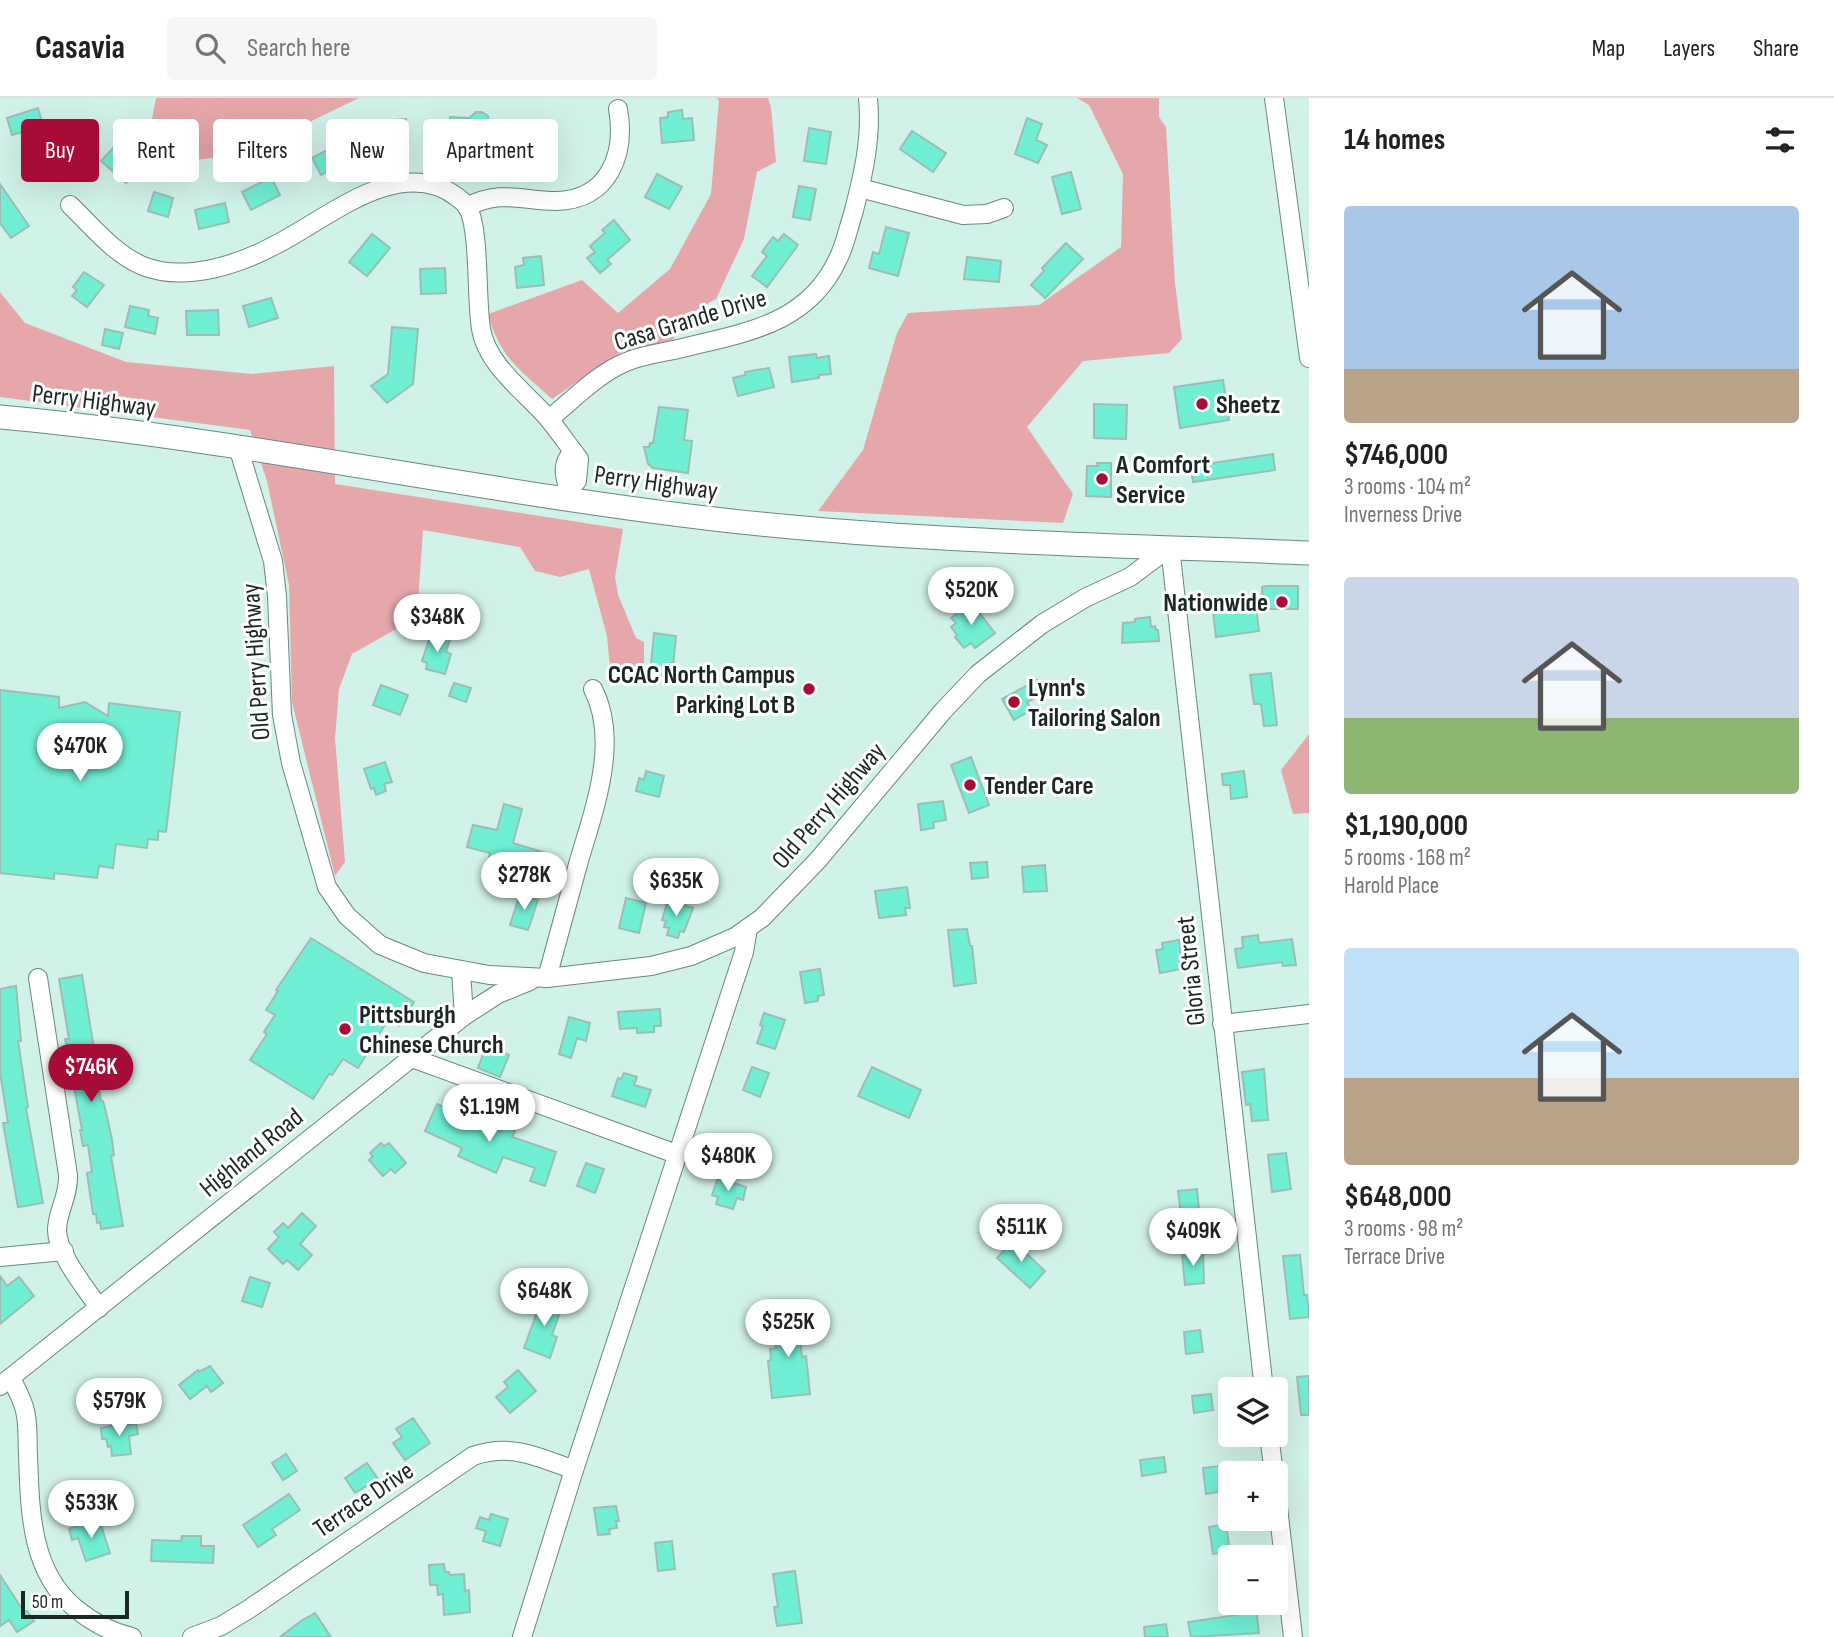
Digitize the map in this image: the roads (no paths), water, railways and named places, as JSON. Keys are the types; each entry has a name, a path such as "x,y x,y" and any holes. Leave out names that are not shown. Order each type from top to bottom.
{"main road":[{"name":"Perry Highway","path":"0,417 568,493 712,518 805,528 967,540 1309,552"}],"street":[{"name":"Casa Grande Drive","path":"549,419 604,375 625,362 768,324 792,314 821,288 839,259 860,188 867,147 868,98"},
{"path":"1275,98 1309,358"},
{"path":"467,207 479,200 495,196 557,201 572,199 601,184 611,172 617,157 621,123 618,109"},
{"path":"70,205 109,243 132,260 154,270 186,272 219,267 259,253 360,197 389,185 415,182 450,193 467,207 474,228 477,296 482,331 502,369 549,419 573,451 566,459 564,479 568,493"},
{"path":"860,188 963,215 987,214 1004,208"},
{"name":"Old Perry Highway","path":"238,447 273,561 284,727 291,763 327,887 347,916 380,945 407,958 461,971 547,978 651,966 710,949 742,932 774,908 818,860 943,711 978,674 1042,624 1085,598 1130,577 1170,547"},
{"name":"Gloria Street","path":"1170,547 1263,1377"},
{"path":"547,978 600,782 604,727 593,689"},
{"path":"522,1637 744,952 742,932"},
{"path":"461,971 464,1016"},
{"path":"38,978 68,1175 67,1192 57,1229 64,1251 77,1276 99,1308"},
{"name":"Highland Road","path":"5,1382 464,1016 510,988 547,978"},
{"path":"1222,1024 1309,1014"},
{"path":"412,1058 679,1155"},
{"path":"4,1260 64,1251"},
{"path":"5,1382 25,1410 31,1513 37,1549 43,1565 61,1594 84,1615 97,1625 132,1637"},
{"name":"Terrace Drive","path":"192,1637 222,1626 249,1609 473,1456 488,1451 515,1450 574,1470"},
{"path":"1281,1531 1293,1637"}],"place":[{"name":"Sheetz","path":"1202,404"},
{"name":"A Comfort Service","path":"1102,479"},
{"name":"Nationwide","path":"1282,602"},
{"name":"CCAC North Campus Parking Lot B","path":"809,689"},
{"name":"Lynn's Tailoring Salon","path":"1014,702"},
{"name":"Tender Care","path":"970,785"},
{"name":"Pittsburgh Chinese Church","path":"345,1029"}]}
